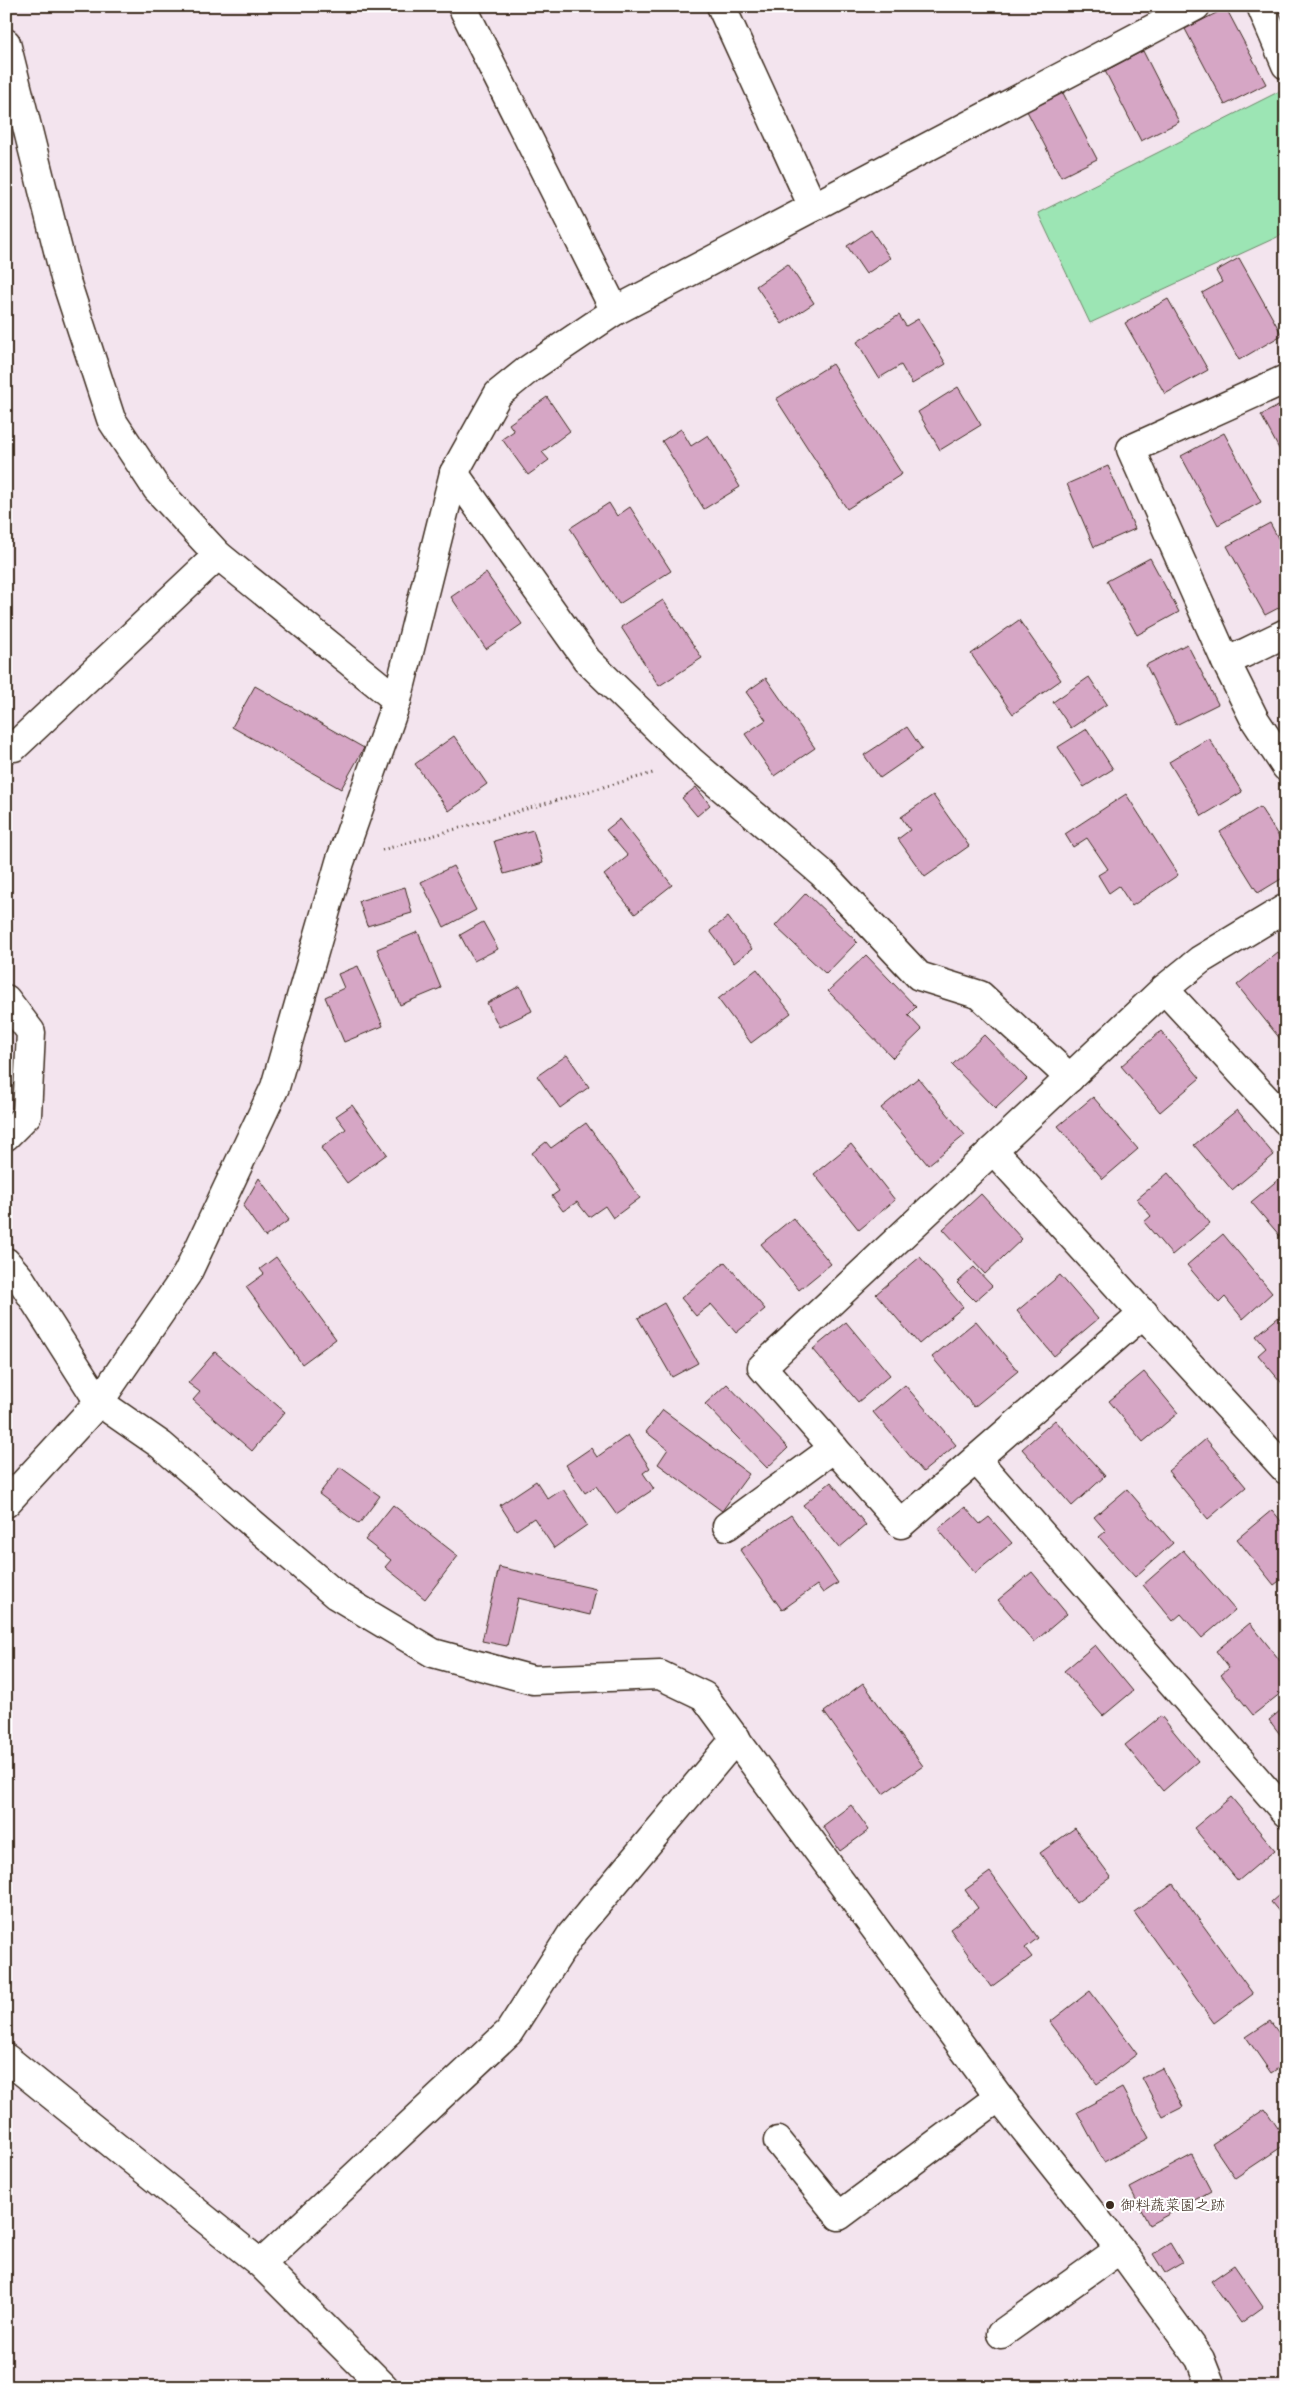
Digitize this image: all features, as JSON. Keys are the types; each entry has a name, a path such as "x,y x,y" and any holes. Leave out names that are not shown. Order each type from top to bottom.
{"street":[{"path":"462,6 615,310"},
{"path":"722,6 813,207"},
{"path":"6,1503 99,1402 187,1274 275,1087 340,862 397,700 454,473 498,394 529,369 615,310 1196,6"},
{"path":"1261,6 1286,65"},
{"path":"6,43 65,278 112,419 158,489 218,555 397,700"},
{"path":"1286,379 1131,449 1226,662 1255,720 1286,767"},
{"path":"454,473 586,660 692,762 822,873 919,976 980,995 1070,1078"},
{"path":"14,747 218,555"},
{"path":"1226,662 1286,633"},
{"path":"1144,1312 901,1524 762,1367 1164,989 1200,960 1286,908"},
{"path":"1164,989 1286,1121"},
{"path":"6,999 31,1032 27,1115 6,1136"},
{"path":"993,1150 1144,1312 1286,1470"},
{"path":"6,1262 20,1278 99,1402 161,1445 336,1595 433,1653 533,1680 660,1675 704,1696 999,2097 1120,2249 1200,2359 1211,2387"},
{"path":"727,1526 834,1448"},
{"path":"976,1459 1286,1813"},
{"path":"261,2264 509,2032 572,1935 736,1738"},
{"path":"6,2058 261,2264 384,2387"},
{"path":"778,2141 839,2216 999,2097"},
{"path":"1001,2334 1120,2249"}],"path":[{"path":"340,862 692,762"}],"green space":[{"path":"1280,91 1286,107 1286,233 1090,323 1038,213"}],"building":[{"path":"1226,8 1266,84 1225,105 1185,29"},
{"path":"1143,51 1179,122 1141,141 1105,71"},
{"path":"1063,93 1097,159 1061,177 1027,111"},
{"path":"871,230 890,258 866,274 847,246"},
{"path":"1239,258 1282,335 1239,360 1202,293 1222,282 1216,271"},
{"path":"788,264 814,303 782,324 756,286"},
{"path":"1168,299 1208,370 1165,394 1125,323"},
{"path":"899,315 906,326 918,319 946,364 912,384 901,365 879,378 857,342"},
{"path":"832,364 902,474 847,509 776,399"},
{"path":"958,387 981,425 940,450 918,412"},
{"path":"547,397 570,431 542,452 549,460 528,475 502,439 514,431 509,424"},
{"path":"1286,402 1286,462 1261,415"},
{"path":"681,429 691,446 708,435 740,487 704,509 662,441"},
{"path":"1224,433 1261,502 1218,525 1181,456"},
{"path":"1108,466 1135,529 1094,547 1067,484"},
{"path":"609,503 617,516 630,507 671,571 619,604 570,528"},
{"path":"1270,523 1286,553 1286,604 1265,615 1227,546"},
{"path":"1150,558 1179,612 1137,635 1107,581"},
{"path":"486,573 522,624 486,649 451,597"},
{"path":"663,600 702,658 659,686 621,627"},
{"path":"1019,620 1061,680 1013,714 971,654"},
{"path":"1187,644 1218,704 1176,725 1146,665"},
{"path":"1089,677 1107,704 1071,728 1053,702"},
{"path":"766,678 815,748 774,776 745,734 766,720 746,692"},
{"path":"255,686 364,748 341,789 232,727"},
{"path":"907,727 922,749 880,778 864,755"},
{"path":"1087,729 1113,769 1084,787 1058,747"},
{"path":"454,736 487,784 449,811 415,764"},
{"path":"1209,738 1242,792 1202,816 1169,762"},
{"path":"696,787 710,805 697,816 682,798"},
{"path":"1126,794 1178,875 1132,906 1119,886 1109,893 1098,875 1108,869 1087,838 1073,847 1065,834"},
{"path":"933,795 969,846 925,877 898,839 910,830 901,817"},
{"path":"1260,807 1286,848 1286,876 1258,893 1220,832"},
{"path":"620,819 672,885 635,914 604,875 628,856 606,830"},
{"path":"533,830 543,863 504,874 494,841"},
{"path":"453,866 476,910 444,927 421,882"},
{"path":"405,887 412,913 367,926 359,901"},
{"path":"806,893 857,942 826,974 775,926"},
{"path":"728,917 752,949 734,963 710,931"},
{"path":"483,922 498,949 474,961 460,935"},
{"path":"418,932 441,988 400,1005 377,949"},
{"path":"1278,952 1286,962 1286,1036 1281,1040 1237,985"},
{"path":"866,955 916,1007 908,1015 922,1030 893,1058 828,991"},
{"path":"358,966 383,1026 344,1042 325,997 344,988 338,974"},
{"path":"757,969 791,1013 751,1043 718,999"},
{"path":"520,986 532,1011 499,1027 487,1003"},
{"path":"1161,1031 1200,1078 1160,1112 1121,1066"},
{"path":"984,1035 1027,1079 995,1109 952,1065"},
{"path":"567,1055 589,1087 560,1108 537,1076"},
{"path":"918,1078 965,1135 928,1165 881,1108"},
{"path":"1093,1097 1138,1149 1103,1179 1058,1126"},
{"path":"352,1105 387,1154 347,1183 321,1148 346,1129 336,1116"},
{"path":"1237,1110 1274,1155 1232,1190 1194,1145"},
{"path":"586,1123 640,1198 613,1218 605,1206 589,1217 577,1202 563,1211 552,1196 559,1191 532,1153 546,1142 551,1148"},
{"path":"851,1144 895,1200 859,1230 814,1174"},
{"path":"1168,1173 1210,1223 1172,1255 1144,1222 1151,1216 1137,1199"},
{"path":"1286,1175 1286,1243 1251,1202"},
{"path":"259,1178 289,1220 265,1237 243,1206"},
{"path":"981,1194 1022,1239 985,1274 943,1229"},
{"path":"793,1218 831,1264 799,1290 761,1244"},
{"path":"1223,1234 1272,1293 1243,1319 1225,1297 1219,1303 1187,1265"},
{"path":"276,1257 336,1339 302,1364 246,1287 264,1274 260,1269"},
{"path":"920,1257 963,1307 919,1344 876,1294"},
{"path":"725,1262 765,1309 736,1333 711,1304 696,1316 681,1298"},
{"path":"974,1267 992,1286 975,1301 957,1283"},
{"path":"1060,1275 1098,1319 1054,1356 1017,1311"},
{"path":"664,1303 698,1363 672,1377 638,1318"},
{"path":"1286,1311 1286,1388 1258,1355 1266,1348 1256,1336"},
{"path":"976,1321 1018,1371 974,1407 932,1357"},
{"path":"846,1322 890,1375 858,1402 813,1349"},
{"path":"215,1352 285,1412 252,1451 193,1400 200,1392 188,1383"},
{"path":"1144,1372 1178,1413 1143,1442 1109,1401"},
{"path":"727,1384 788,1448 767,1468 705,1404"},
{"path":"905,1385 956,1445 923,1472 873,1412"},
{"path":"663,1410 749,1474 722,1511 658,1464 668,1449 646,1432"},
{"path":"1055,1420 1105,1476 1072,1506 1022,1449"},
{"path":"628,1435 650,1468 643,1473 654,1489 616,1514 596,1486 585,1493 566,1465 591,1448 597,1457"},
{"path":"1206,1439 1246,1487 1208,1519 1168,1471"},
{"path":"340,1467 380,1496 359,1524 319,1494"},
{"path":"536,1481 548,1499 563,1489 587,1525 554,1548 534,1518 516,1530 500,1505"},
{"path":"831,1482 866,1525 839,1548 803,1505"},
{"path":"1127,1489 1173,1543 1135,1577 1099,1537 1106,1531 1094,1517"},
{"path":"393,1505 458,1556 425,1599 385,1567 391,1560 365,1540"},
{"path":"965,1507 980,1524 989,1517 1012,1543 975,1573 938,1529"},
{"path":"1272,1510 1286,1527 1286,1576 1274,1585 1237,1539"},
{"path":"791,1515 838,1583 823,1593 817,1585 782,1610 740,1550"},
{"path":"1183,1550 1235,1610 1202,1638 1181,1614 1173,1621 1143,1585"},
{"path":"499,1567 596,1589 590,1615 518,1598 507,1646 482,1641"},
{"path":"1032,1572 1067,1614 1034,1642 998,1600"},
{"path":"1250,1623 1286,1668 1286,1689 1253,1715 1221,1675 1229,1668 1216,1651"},
{"path":"1095,1645 1133,1691 1103,1716 1064,1671"},
{"path":"863,1683 923,1766 883,1794 824,1712"},
{"path":"1286,1706 1286,1742 1269,1720"},
{"path":"1161,1716 1198,1761 1163,1791 1125,1745"},
{"path":"1231,1797 1275,1850 1238,1881 1194,1828"},
{"path":"851,1805 869,1830 840,1851 823,1826"},
{"path":"1075,1828 1111,1877 1076,1903 1040,1853"},
{"path":"990,1872 1038,1938 1025,1948 1032,1957 991,1987 950,1929 978,1908 965,1890"},
{"path":"1173,1884 1253,1994 1214,2023 1134,1912"},
{"path":"1286,1889 1286,1920 1271,1902"},
{"path":"1090,1991 1137,2054 1097,2084 1050,2022"},
{"path":"1270,2021 1286,2043 1286,2063 1271,2073 1246,2037"},
{"path":"1162,2068 1183,2107 1163,2117 1142,2078"},
{"path":"1122,2088 1149,2138 1104,2162 1077,2112"},
{"path":"1265,2109 1286,2140 1286,2144 1235,2178 1212,2144"},
{"path":"1192,2155 1211,2191 1149,2225 1130,2188"},
{"path":"1170,2243 1182,2263 1165,2273 1153,2254"},
{"path":"1234,2265 1263,2307 1241,2323 1211,2281"}],"place":[{"name":"御料蔬菜園之跡","path":"1110,2205"}]}
